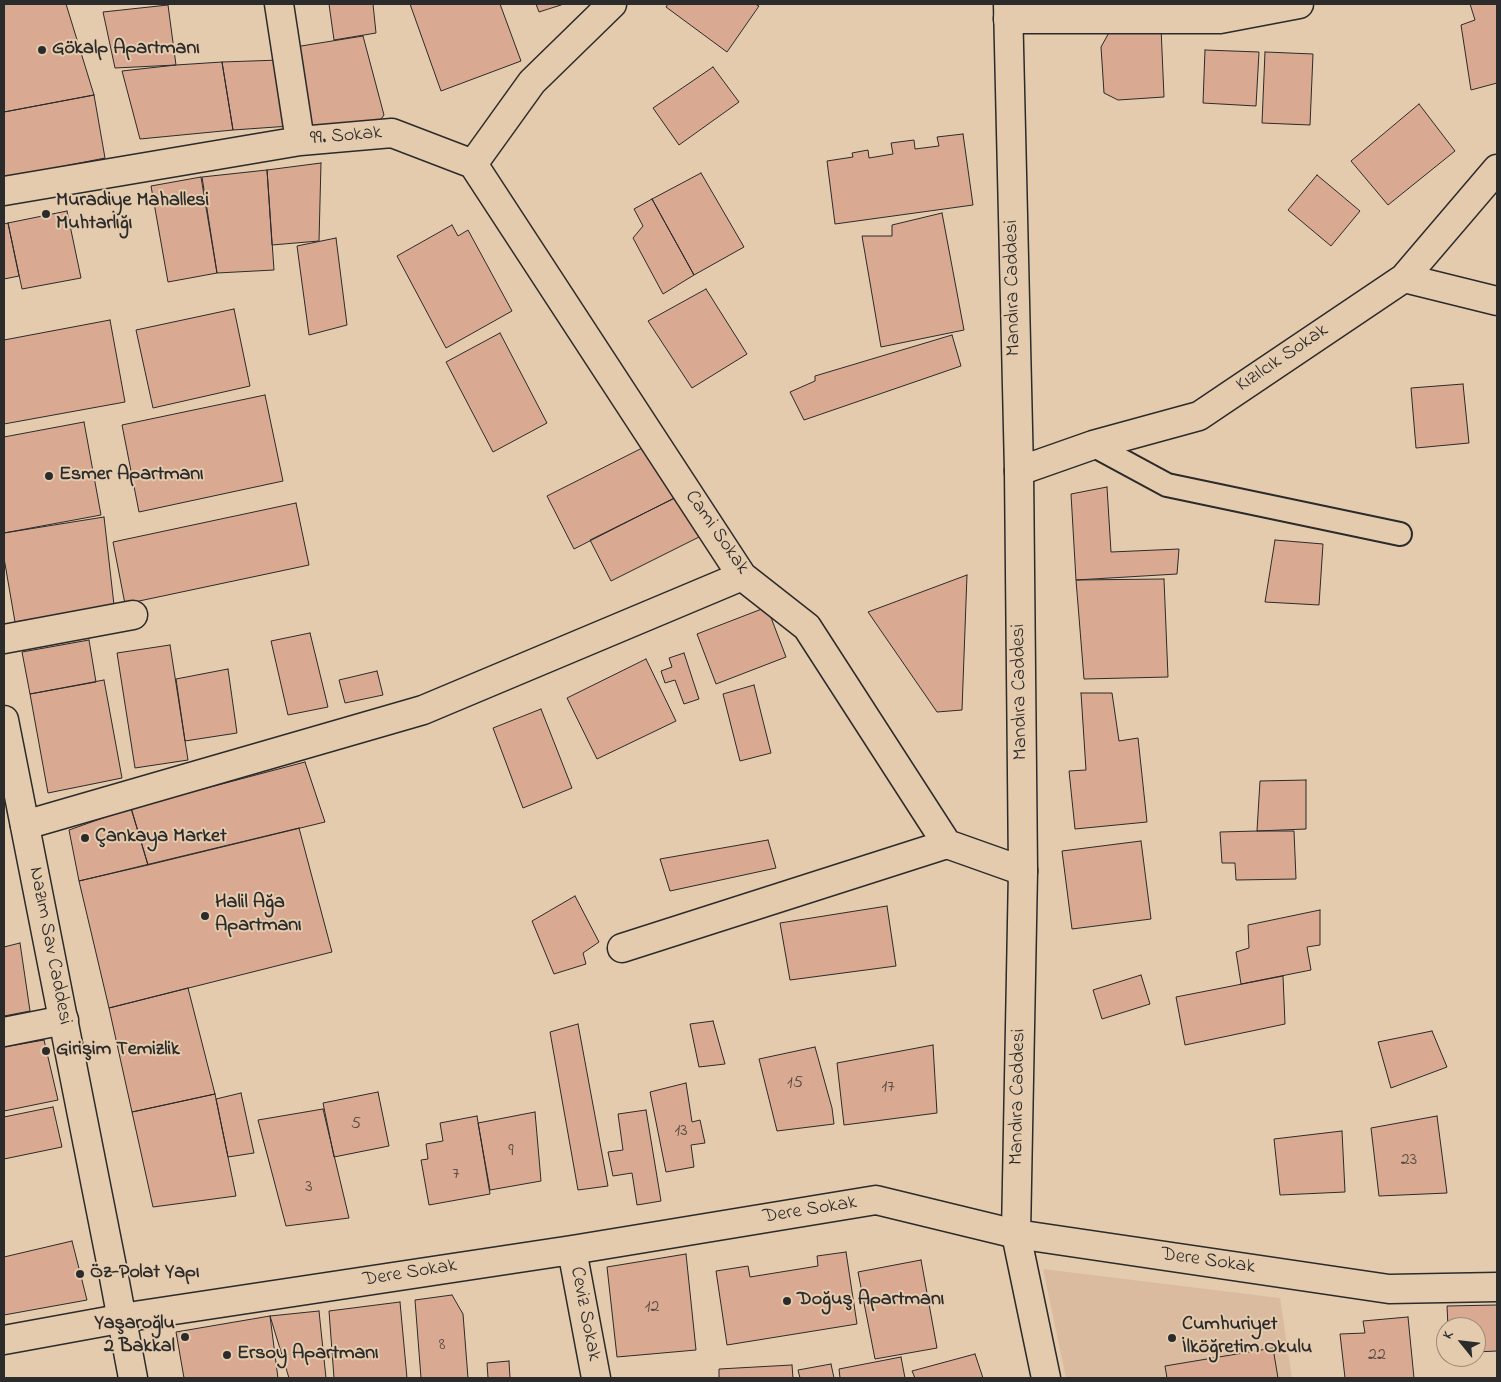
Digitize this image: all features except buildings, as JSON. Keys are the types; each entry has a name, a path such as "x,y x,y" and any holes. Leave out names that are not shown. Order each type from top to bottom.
{"street":[{"path":"279,4 300,141"},
{"path":"473,164 532,82 612,4"},
{"path":"1008,12 1220,19 1299,4"},
{"name":"Mandıra Caddesi","path":"1008,12 1019,471 1023,870 1016,1234 1046,1378"},
{"name":"99. Sokak","path":"4,191 300,141 392,133 473,164"},
{"name":"Cami Sokak","path":"473,164 742,576 807,627 947,844"},
{"name":"Kızılcık Sokak","path":"1019,471 1093,445 1199,416 1404,278 1497,169"},
{"path":"1404,278 1497,301"},
{"path":"25,825 423,710 742,576"},
{"path":"4,639 133,615"},
{"name":"Nazım Sav Caddesi","path":"4,720 122,1318 132,1378"},
{"path":"622,948 947,844 1023,870"},
{"path":"4,1032 64,1020"},
{"name":"Dere Sokak","path":"4,1340 122,1318 572,1250 876,1200 1016,1234 1389,1289 1497,1287"},
{"name":"Ceviz Sokak","path":"572,1250 596,1378"}],"lane":[{"path":"1093,445 1168,485 1400,534"}],"shaded area":[{"name":"Cumhuriyet İlköğretim Okulu","path":"1043,1269 1280,1298 1292,1378 1066,1378"}],"place":[{"name":"Gökalp Apartmanı","path":"42,50"},
{"name":"Muradiye Mahallesi Muhtarlığı","path":"46,214"},
{"name":"Esmer Apartmanı","path":"49,476"},
{"name":"Çankaya Market","path":"85,838"},
{"name":"Halil Ağa Apartmanı","path":"205,916"},
{"name":"Girişim Temizlik","path":"46,1051"},
{"name":"Öz-Polat Yapı","path":"80,1274"},
{"name":"Doğuş Apartmanı","path":"787,1301"},
{"name":"Yaşaroğlu 2 Bakkal","path":"185,1337"},
{"name":"Cumhuriyet İlköğretim Okulu","path":"1172,1338"},
{"name":"Ersoy Apartmanı","path":"227,1355"}]}
